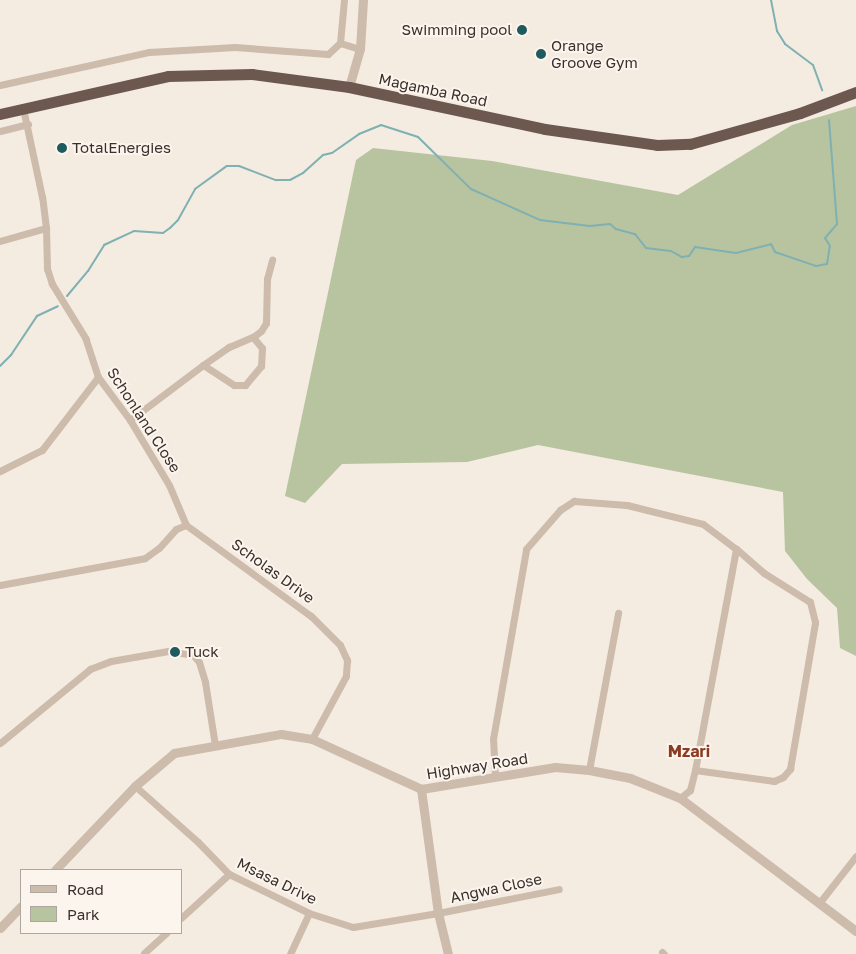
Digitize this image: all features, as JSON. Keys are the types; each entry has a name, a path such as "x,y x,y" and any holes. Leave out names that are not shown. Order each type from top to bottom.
{"highway":[{"name":"Magamba Road","path":"0,114 168,76 252,74 349,87 545,129 657,145 690,144 800,113 856,92"}],"street":[{"path":"0,84 149,52 235,47 328,54 340,43 344,0"},
{"path":"349,87 360,49 363,0"},
{"path":"340,43 360,49"},
{"name":"Schonland Close","path":"23,108 28,124 42,196 46,228 47,269 52,284 86,339 98,377 130,420 169,485 186,525"},
{"path":"0,131 28,124"},
{"path":"0,241 46,228"},
{"path":"130,420 229,347 253,337 261,331 266,323 267,279 272,260"},
{"path":"203,365 234,385 245,385 261,366 262,348 253,337"},
{"path":"0,471 42,450 98,377"},
{"path":"495,776 493,739 526,549 560,510 574,500 627,505 704,524 764,574 810,602 815,622 790,769 783,777 774,781 695,770"},
{"path":"0,585 144,558 159,548 176,529 186,525"},
{"name":"Scholas Drive","path":"186,525 311,616 340,645 347,660 346,676 312,739"},
{"path":"680,798 690,790 695,770 736,549"},
{"path":"589,770 618,613"},
{"path":"0,743 90,669 110,661 168,651 193,655 199,662 205,682 216,745"},
{"name":"Highway Road","path":"56,869 135,786 174,753 280,734 312,739 421,789 555,767 589,770 630,778 680,798 856,931"},
{"name":"Msasa Drive","path":"135,786 198,842 229,874 309,913 353,927 438,913"},
{"path":"421,789 438,913 448,954"},
{"path":"820,902 856,856"},
{"path":"182,917 229,874"},
{"name":"Angwa Close","path":"438,913 558,889"},
{"path":"0,928 20,907"},
{"path":"290,954 309,913"},
{"path":"144,952 165,934"}],"green space":[{"path":"856,106 856,656 840,648 837,608 807,579 785,551 783,492 538,445 467,462 342,464 305,503 285,496 356,160 373,148 492,161 678,195 792,125"}],"waterway":[{"path":"771,0 777,31 785,44 813,65 822,90"},
{"path":"67,296 88,271 104,245 134,231 163,233 178,220 195,189 227,166 239,166 276,180 290,180 303,173 323,155 332,153 359,134 381,125 418,137 471,189 540,220 590,226 610,224 616,229 635,234 646,248 671,251 682,257 689,256 695,247 736,253 771,244 775,252 816,266 827,264 830,246 825,238 837,224 829,120"},
{"path":"0,366 11,355 37,316 58,306"}],"place":[{"name":"Swimming pool","path":"522,30"},
{"name":"Orange Groove Gym","path":"541,54"},
{"name":"TotalEnergies","path":"62,148"},
{"name":"Tuck","path":"175,652"}],"district":[{"name":"Mzari","path":"689,751"}]}
